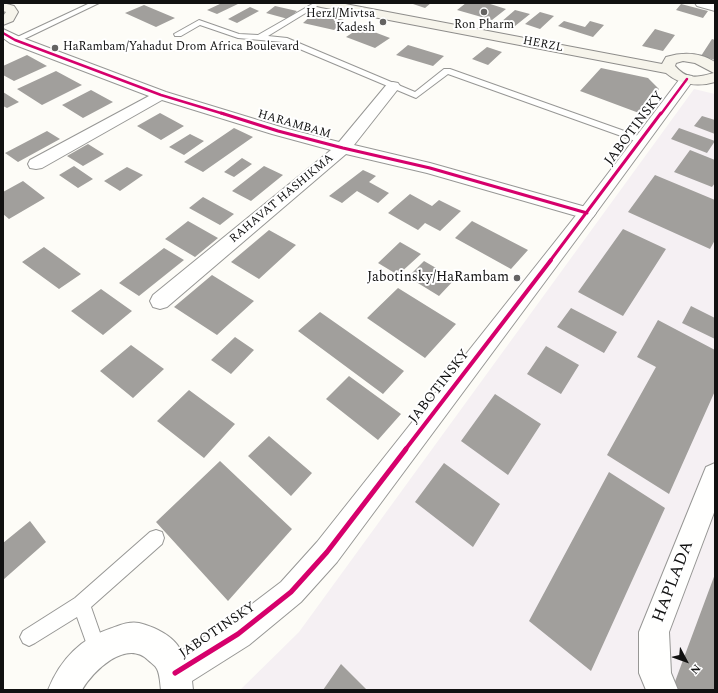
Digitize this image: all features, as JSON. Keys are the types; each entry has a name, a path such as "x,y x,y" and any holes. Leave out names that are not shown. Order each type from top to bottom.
{"main road":[{"name":"HERZL","path":"320,3 671,65"},
{"name":"HERZL","path":"361,3 671,65"},
{"path":"3,22 11,16 12,12 8,5"},
{"path":"683,57 690,57 705,61 714,72 706,81 687,79 671,65 683,57"}],"street":[{"path":"701,3 715,6"},
{"name":"HARAMBAM","path":"9,36 161,95 278,131 430,168 587,214"},
{"name":"JABOTINSKY","path":"176,681 291,592 322,558 587,214 687,79"},
{"name":"RAHAVAT HASHIKMA","path":"160,301 343,148 393,86"},
{"path":"36,164 161,95"},
{"name":"HAPLADA","path":"662,690 655,673 654,632 715,476"},
{"path":"64,690 80,664 97,650 116,640 135,638 153,643 166,655 176,681"}],"lane":[{"path":"9,36 96,3"},
{"path":"261,37 320,3"},
{"path":"178,34 199,22 238,36 284,40 416,95 447,71 641,140"},
{"path":"29,637 81,604 156,538"},
{"path":"81,604 97,650"}],"shaded area":[{"path":"694,89 715,94 715,690 240,690 299,632"}],"building":[{"path":"222,3 240,3 217,14 207,10"},
{"path":"410,3 431,3 425,8"},
{"path":"466,3 487,3 506,9 492,20 457,10"},
{"path":"681,4 708,11 703,18 676,10"},
{"path":"144,5 175,18 156,27 125,13"},
{"path":"275,6 297,11 288,19 266,13"},
{"path":"250,7 259,11 237,23 228,19"},
{"path":"515,10 530,14 515,26 501,22"},
{"path":"540,12 554,16 540,29 525,24"},
{"path":"314,13 344,20 334,30 303,23"},
{"path":"564,21 585,27 590,21 604,25 593,37 558,26"},
{"path":"361,27 390,38 375,48 346,37"},
{"path":"655,29 675,35 663,51 642,46"},
{"path":"712,39 715,40 715,60 701,56"},
{"path":"408,45 444,56 433,66 396,55"},
{"path":"487,47 502,52 488,65 472,59"},
{"path":"27,55 47,66 14,81 3,75 3,66"},
{"path":"601,68 648,78 659,89 639,113 580,91"},
{"path":"56,71 82,85 42,105 17,89"},
{"path":"91,90 113,102 83,118 62,105"},
{"path":"3,92 19,102 7,108 3,106"},
{"path":"160,113 184,126 161,140 137,126"},
{"path":"702,116 715,120 715,134 694,126"},
{"path":"234,128 253,137 203,172 184,162"},
{"path":"679,128 715,141 707,153 671,139"},
{"path":"47,131 60,139 18,162 5,153"},
{"path":"190,134 204,141 184,155 169,147"},
{"path":"88,144 104,154 83,166 67,156"},
{"path":"690,150 715,160 715,183 712,187 674,172"},
{"path":"242,158 252,164 234,177 224,172"},
{"path":"74,166 93,179 78,188 59,175"},
{"path":"264,166 283,175 251,201 232,191"},
{"path":"127,167 143,175 120,191 104,181"},
{"path":"363,170 376,176 369,182 389,193 378,203 357,191 342,203 329,196"},
{"path":"655,175 715,200 715,240 710,249 628,212"},
{"path":"23,181 45,198 9,219 3,214 3,192"},
{"path":"410,194 432,206 439,200 461,211 440,231 425,223 418,230 388,213"},
{"path":"203,197 234,214 220,225 189,208"},
{"path":"188,221 218,238 195,257 165,239"},
{"path":"472,221 528,250 511,269 455,238"},
{"path":"623,229 666,249 623,316 578,292"},
{"path":"269,230 296,245 259,279 231,262"},
{"path":"400,242 421,254 398,275 378,263"},
{"path":"44,247 81,274 59,289 22,262"},
{"path":"164,248 184,260 139,296 119,283"},
{"path":"424,261 455,279 439,296 408,277"},
{"path":"212,275 254,301 217,335 174,307"},
{"path":"398,288 456,324 425,358 367,318"},
{"path":"101,289 132,311 103,335 71,311"},
{"path":"691,306 715,318 715,339 682,323"},
{"path":"571,308 617,332 604,353 557,327"},
{"path":"320,312 404,371 383,394 298,331"},
{"path":"658,320 715,350 715,391 669,494 607,455 656,367 637,357"},
{"path":"235,337 254,350 231,374 211,360"},
{"path":"131,345 164,369 133,398 100,371"},
{"path":"546,346 579,365 561,394 527,374"},
{"path":"349,376 401,414 378,440 326,399"},
{"path":"189,390 235,424 204,458 157,421"},
{"path":"495,394 541,424 508,475 461,441"},
{"path":"269,436 312,473 291,496 248,456"},
{"path":"220,461 292,529 228,601 156,522"},
{"path":"444,463 500,504 473,547 415,502"},
{"path":"609,472 665,508 591,671 529,621"},
{"path":"30,521 46,542 3,580 3,543"},
{"path":"715,574 715,690 678,690 673,687"},
{"path":"341,664 367,690 323,690"}],"cycle path":[{"path":"3,33 15,40 161,95 278,131 430,168 587,213"},
{"path":"175,673 238,634 291,592 327,552 587,213 687,79"}],"place":[{"name":"Ron Pharm","path":"484,12"},
{"name":"Herzl/Mivtsa Kadesh","path":"383,22"},
{"name":"HaRambam/Yahadut Drom Africa Boulevard","path":"55,48"},
{"name":"Jabotinsky/HaRambam","path":"517,278"}]}
